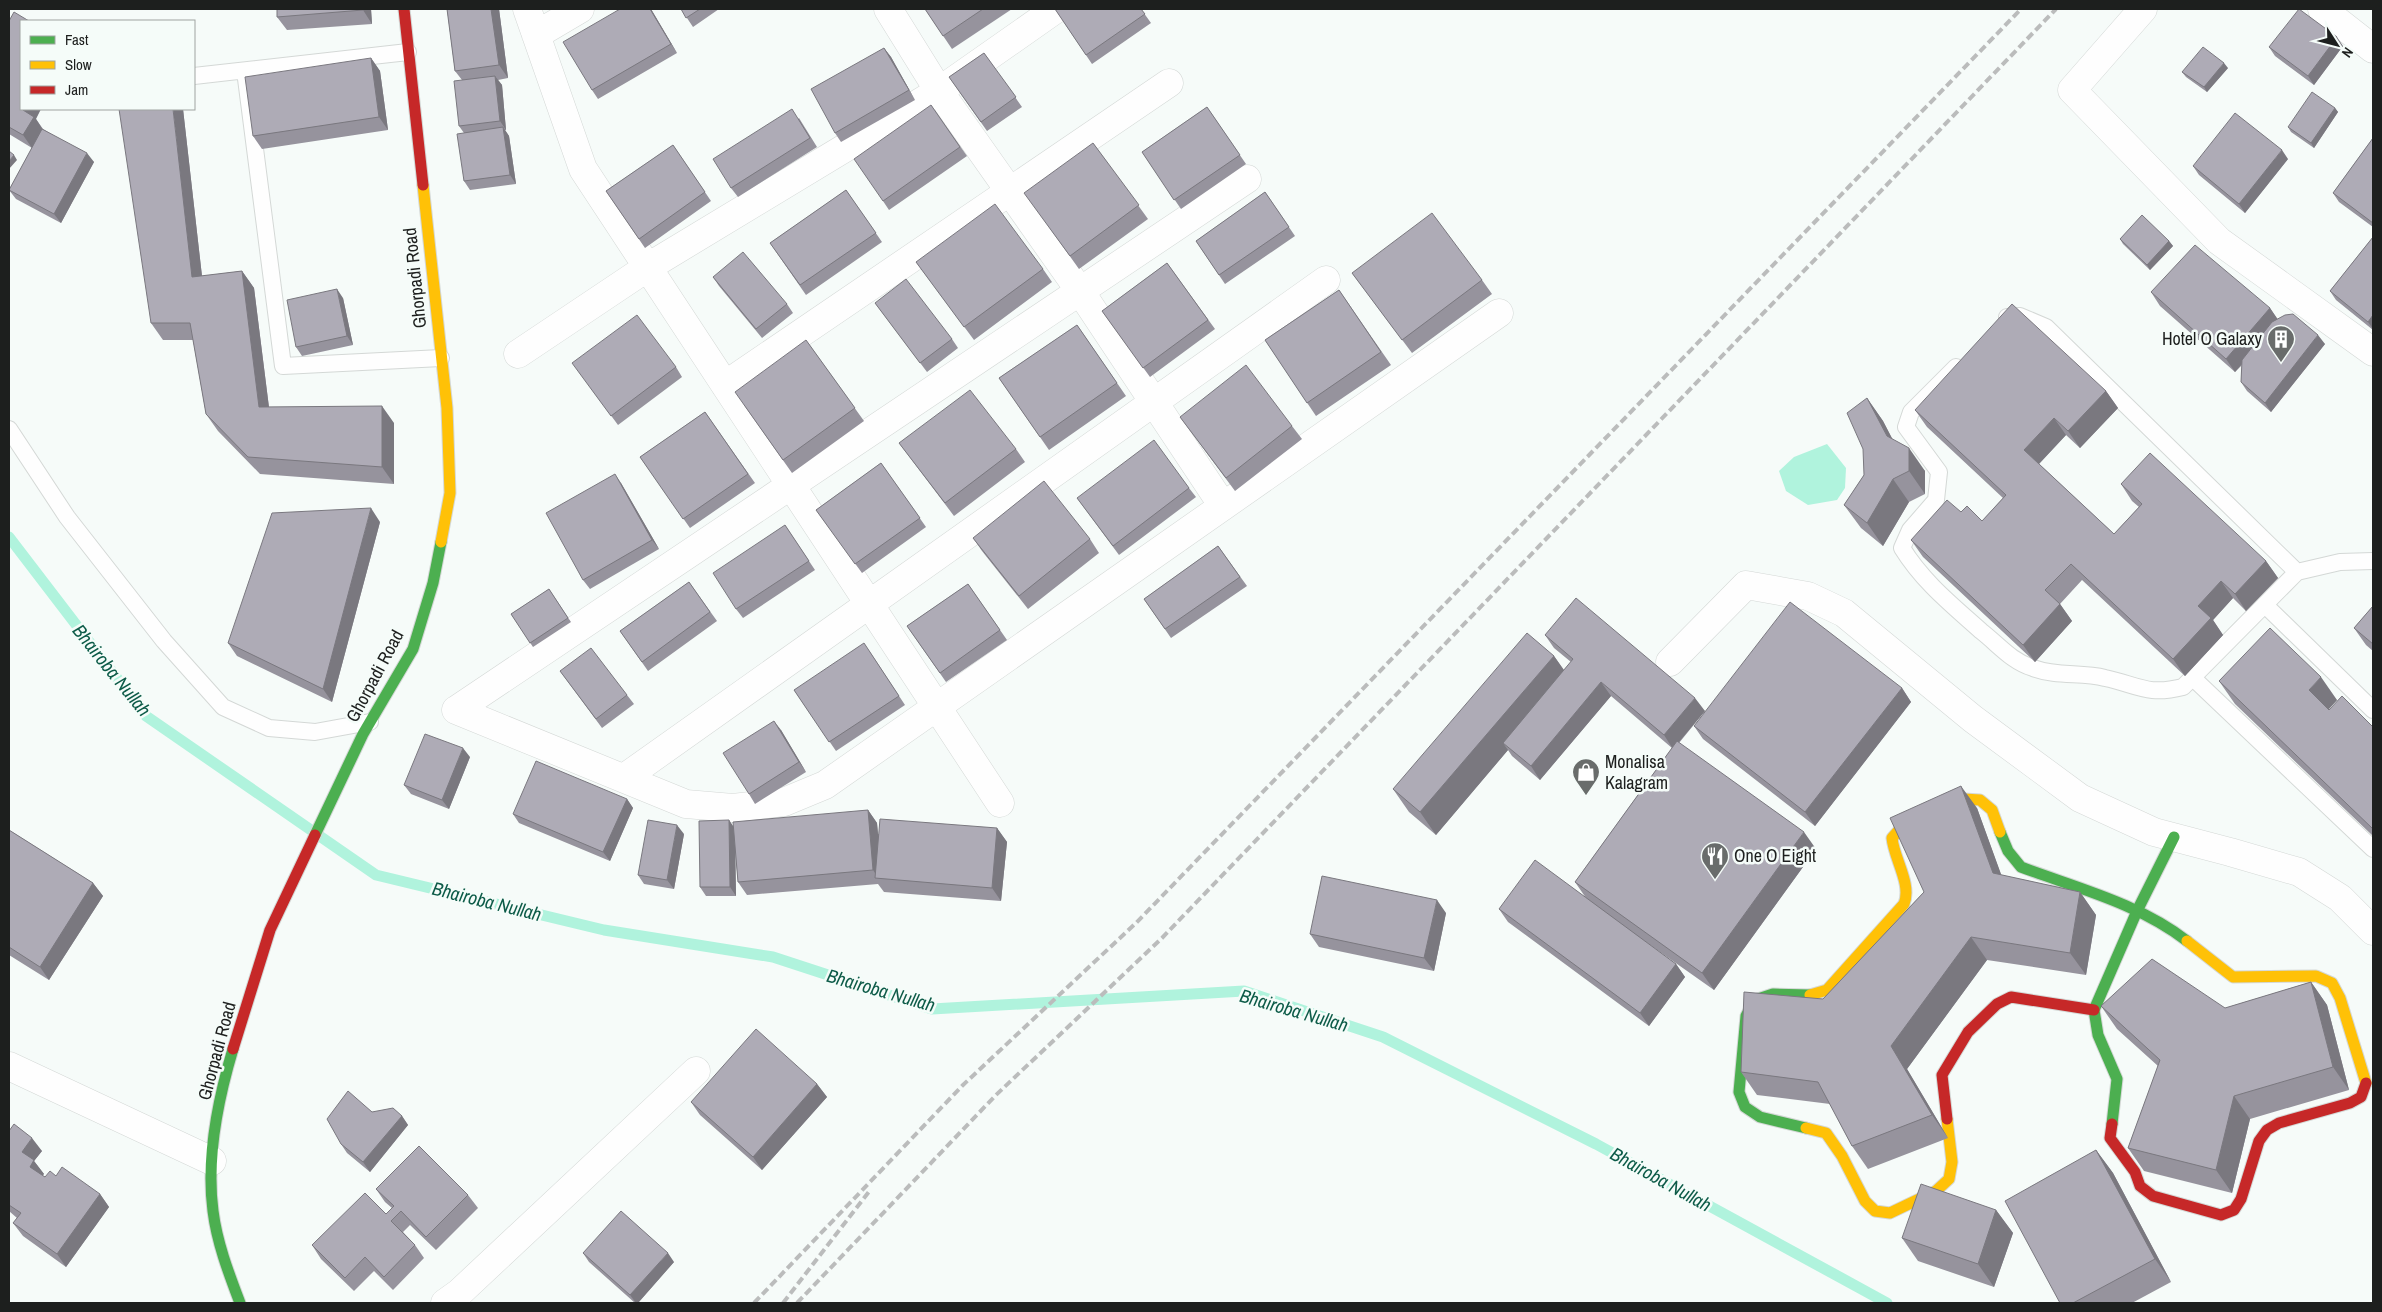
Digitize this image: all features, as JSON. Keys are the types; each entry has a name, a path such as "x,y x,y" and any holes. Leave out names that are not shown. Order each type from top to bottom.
{"street":[{"name":"Ghorpadi Road","path":"240,1303 226,1265 213,1211 212,1161 222,1086 270,930 367,728 413,649 433,583 450,493 447,408 404,9"},
{"path":"527,9 583,169 1000,803"},
{"path":"536,36 580,9"},
{"path":"888,9 939,91 1080,291 1223,506"},
{"path":"518,354 648,268 939,91 1056,9"},
{"path":"2143,9 2072,90 2219,241 2373,352"},
{"path":"2322,9 2373,49"},
{"path":"725,385 1169,82"},
{"path":"1247,179 456,710 686,804 733,808 784,802 825,785 1499,312"},
{"path":"624,778 1155,404 1326,280"},
{"path":"1670,662 1746,585 1808,596 1844,613 1973,719 2080,798 2154,832 2299,872 2340,898 2373,932"},
{"path":"2094,1010 2011,997 1997,1004 1968,1032 1942,1076 1952,1162 1949,1180 1936,1191 1890,1213 1875,1211 1865,1201 1842,1156 1826,1133 1760,1117 1746,1107 1739,1092 1746,1016 1755,1000 1773,994 1812,995 1827,990 1840,978 1904,904 1908,894 1893,848 1892,838 1900,829 1964,799 1980,800 1992,810 2008,851 2021,867 2137,911 2174,931 2233,977 2316,976 2332,983 2340,998 2366,1084 2362,1097 2350,1104 2279,1123 2267,1130 2260,1141 2242,1199 2234,1210 2221,1215 2153,1196 2140,1186 2135,1172 2110,1138 2116,1079 2098,1035 2094,1010 2137,911 2174,837"},
{"path":"9,1066 212,1161"},
{"path":"445,1303 459,1293 696,1071"}],"lane":[{"path":"195,76 408,52"},
{"path":"245,71 284,366 441,358"},
{"path":"1997,324 2004,318 2020,316 2046,327 2297,572"},
{"path":"1965,357 1911,412 1906,427 1939,472 1936,500 1910,530 1902,548 1916,570 1947,602 2011,658 2033,668 2056,675 2104,677 2144,691 2165,692 2183,687 2193,678 2297,572 2340,562 2373,562"},
{"path":"9,430 67,517 164,641 223,707 269,728 315,732 367,728"},
{"path":"2265,605 2373,710"},
{"path":"2193,678 2373,849"}],"shaded area":[{"path":"1827,444 1846,468 1845,488 1837,500 1808,505 1786,491 1779,471 1794,457"}],"building":[{"path":"277,9 363,9 363,10 277,17"},
{"path":"447,9 491,9 499,65 455,71"},
{"path":"620,9 650,9 671,44 592,90 563,42"},
{"path":"681,9 700,9 686,18"},
{"path":"925,9 983,9 943,36"},
{"path":"1055,9 1141,9 1145,14 1086,55"},
{"path":"2299,9 2337,37 2308,76 2269,47"},
{"path":"14,12 27,20 20,20 20,110 34,117 23,135 9,127 9,21"},
{"path":"2203,47 2224,63 2204,87 2182,72"},
{"path":"884,48 909,90 835,133 811,89"},
{"path":"984,53 1016,97 981,122 949,77"},
{"path":"371,58 379,117 253,136 245,77"},
{"path":"495,76 500,121 459,126 454,81"},
{"path":"2312,92 2335,108 2311,143 2288,127"},
{"path":"931,105 960,147 883,201 854,159"},
{"path":"1207,107 1240,155 1174,200 1142,152"},
{"path":"792,109 810,138 731,188 713,159"},
{"path":"119,110 173,110 192,277 242,271 259,407 382,406 382,467 248,457 206,414 190,323 151,323"},
{"path":"2235,113 2282,150 2239,204 2193,166"},
{"path":"503,127 510,175 464,181 457,134"},
{"path":"42,129 87,153 54,214 9,190"},
{"path":"2373,138 2373,223 2333,193"},
{"path":"1093,143 1139,205 1070,256 1024,193"},
{"path":"673,145 705,192 639,239 606,191"},
{"path":"9,151 14,155 9,161"},
{"path":"846,190 876,233 800,285 770,243"},
{"path":"1265,192 1289,227 1219,275 1196,241"},
{"path":"995,204 1043,269 964,327 916,262"},
{"path":"1432,213 1482,280 1402,340 1352,273"},
{"path":"2142,215 2169,241 2147,265 2120,239"},
{"path":"2373,237 2373,315 2368,322 2330,291"},
{"path":"2195,245 2270,308 2226,359 2151,292"},
{"path":"743,252 787,304 756,329 713,277"},
{"path":"1167,263 1208,320 1143,368 1102,311"},
{"path":"906,279 952,339 920,363 875,303"},
{"path":"337,289 347,336 296,347 287,300"},
{"path":"1339,290 1381,352 1307,403 1265,340"},
{"path":"2012,304 2106,391 2068,431 2054,418 2024,450 2114,534 2142,504 2121,484 2150,453 2266,561 2235,594 2221,581 2198,606 2211,618 2173,659 2071,564 2045,590 2060,604 2023,645 1911,540 1947,500 1961,512 1967,506 1982,521 2006,495 1915,410"},
{"name":"Hotel O Galaxy","path":"2293,314 2318,335 2265,403 2241,382 2242,360 2272,322 2285,315"},
{"path":"637,315 676,367 611,416 572,363"},
{"path":"1077,325 1117,383 1040,437 999,378"},
{"path":"806,340 855,408 783,460 735,392"},
{"path":"1246,365 1292,426 1226,478 1180,417"},
{"path":"970,390 1016,449 945,503 899,443"},
{"path":"1867,398 1887,436 1909,448 1909,471 1893,479 1867,523 1844,505 1864,475 1863,449 1847,413"},
{"path":"705,412 748,474 683,519 640,457"},
{"path":"1154,440 1189,488 1113,546 1077,498"},
{"path":"881,463 920,518 855,564 816,510"},
{"path":"615,474 652,540 583,580 546,513"},
{"path":"1044,481 1090,539 1019,596 973,538"},
{"path":"371,508 323,689 228,643 272,513"},
{"path":"785,525 809,561 736,609 713,573"},
{"path":"1218,546 1240,577 1165,629 1144,599"},
{"path":"689,582 710,612 642,662 620,631"},
{"path":"968,584 1000,630 940,673 907,626"},
{"path":"549,589 568,618 530,643 511,614"},
{"path":"1576,598 1695,698 1664,735 1601,682 1531,766 1503,743 1573,659 1545,635"},
{"path":"1790,602 1902,688 1805,812 1694,726"},
{"path":"2373,606 2373,644 2354,628"},
{"path":"2270,628 2321,677 2309,690 2329,710 2342,696 2373,727 2373,829 2219,681"},
{"path":"1527,633 1554,656 1420,812 1393,789"},
{"path":"864,643 899,696 829,742 794,690"},
{"path":"591,648 627,695 596,719 560,671"},
{"path":"774,721 799,762 749,794 723,753"},
{"path":"425,734 463,748 442,800 404,785"},
{"path":"1677,741 1804,832 1702,973 1575,882"},
{"path":"536,761 627,799 603,852 513,814"},
{"path":"1961,786 1993,873 2080,892 2070,953 1971,937 1891,1046 1932,1115 1852,1146 1818,1082 1741,1072 1744,992 1823,999 1924,892 1890,818"},
{"path":"868,810 873,870 738,882 733,822"},
{"path":"880,819 997,828 992,888 875,878"},
{"path":"648,820 677,825 667,880 638,875"},
{"path":"729,820 730,887 700,887 699,821"},
{"path":"9,830 93,883 40,967 9,947"},
{"path":"1535,860 1676,964 1640,1013 1499,909"},
{"path":"1322,876 1437,900 1424,958 1310,934"},
{"path":"2152,959 2225,1008 2311,982 2333,1067 2234,1096 2216,1170 2128,1148 2160,1060 2101,1006"},
{"path":"756,1029 817,1084 753,1157 691,1102"},
{"path":"348,1091 372,1112 393,1108 402,1116 363,1162 341,1144 327,1119"},
{"path":"14,1124 32,1138 22,1152 34,1160 30,1167 45,1177 50,1171 56,1176 62,1167 100,1194 57,1254 13,1223 21,1213 9,1205 9,1131"},
{"path":"419,1146 468,1195 426,1237 401,1211 391,1221 415,1245 384,1277 365,1257 345,1278 312,1245 365,1193 386,1214 394,1206 376,1189"},
{"path":"2096,1150 2155,1259 2073,1303 2060,1303 2005,1201"},
{"path":"1921,1184 1996,1210 1978,1264 1902,1238"},
{"path":"621,1211 668,1253 630,1295 583,1253"}],"waterway":[{"name":"Bhairoba Nullah","path":"9,537 146,716 376,875 604,930 773,957 932,1009 1244,991 1383,1037 1596,1144 1887,1303"}],"railway":[{"path":"754,1303 963,1085 1136,923 2021,9"},
{"path":"797,1303 996,1095 1162,938 2056,9"},
{"path":"783,1303 871,1189"}],"traffic: fast":[{"path":"315,835 363,734 413,649 433,583 441,542"},
{"path":"2000,832 2008,851 2021,867 2129,907 2169,928 2187,941"},
{"path":"2112,1124 2117,1079 2098,1035 2094,1010 2137,911 2174,837"},
{"path":"1806,1128 1760,1117 1745,1107 1739,1092 1746,1016 1755,1000 1773,994 1810,995"},
{"path":"233,1049 218,1108 212,1150 211,1191 220,1247 240,1303"}],"traffic: slow":[{"path":"423,185 447,408 450,493 441,542"},
{"path":"1810,995 1827,990 1904,904 1906,888 1892,838 1900,829 1964,799 1980,800 1992,810 2000,832"},
{"path":"2187,941 2233,977 2316,976 2332,983 2340,998 2366,1083"},
{"path":"1806,1128 1826,1133 1842,1156 1865,1201 1875,1211 1890,1213 1936,1191 1949,1179 1952,1162 1947,1119"}],"traffic: jam":[{"path":"404,9 423,185"},
{"path":"233,1049 270,930 315,835"},
{"path":"1947,1119 1942,1075 1968,1032 1997,1004 2011,997 2094,1010"},
{"path":"2112,1124 2110,1138 2135,1172 2140,1186 2153,1196 2221,1215 2234,1210 2241,1199 2259,1141 2267,1130 2279,1123 2350,1103 2361,1097 2366,1083"}],"place":[{"name":"Hotel O Galaxy","path":"2281,363"},
{"name":"Monalisa Kalagram","path":"1586,796"},
{"name":"One O Eight","path":"1715,880"}]}
